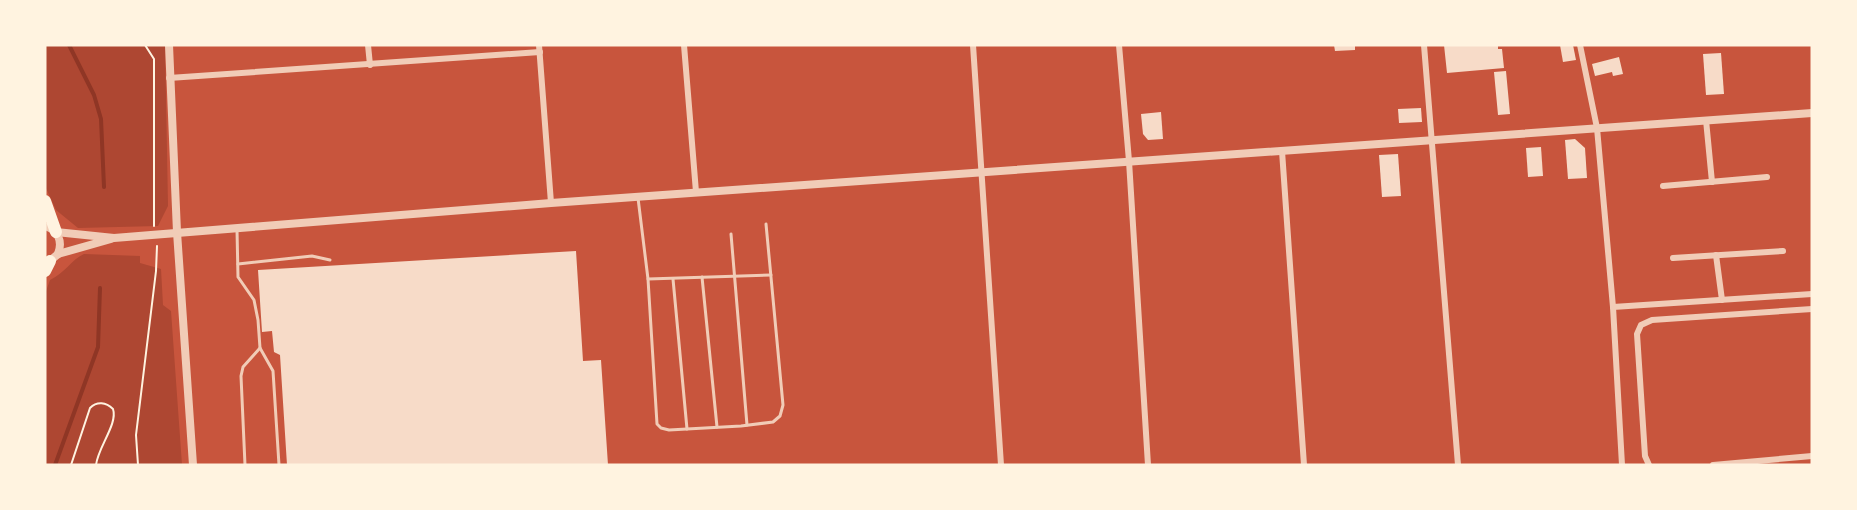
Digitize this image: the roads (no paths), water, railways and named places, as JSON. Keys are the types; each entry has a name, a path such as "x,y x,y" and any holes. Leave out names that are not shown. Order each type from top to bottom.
{"highway":[{"path":"45,201 51,229"}],"street":[{"path":"169,45 177,231 193,465"},
{"path":"368,45 370,65"},
{"path":"684,45 696,192"},
{"path":"973,45 1002,465"},
{"path":"1119,45 1129,161 1148,465"},
{"path":"1424,45 1458,465"},
{"path":"1580,45 1597,128 1613,307 1622,465"},
{"path":"170,78 370,65 539,48 551,203"},
{"path":"51,229 114,238 177,231 638,196 1812,112"},
{"path":"1706,120 1712,182"},
{"path":"1282,151 1304,465"},
{"path":"1663,186 1767,177"},
{"path":"50,262 61,243 51,229"},
{"path":"50,262 114,238"},
{"path":"1673,258 1783,251"},
{"path":"1716,255 1722,300"},
{"path":"1613,307 1812,294"},
{"path":"1649,465 1645,456 1637,334 1641,324 1652,320 1812,309"},
{"path":"1713,465 1812,456"}],"lane":[{"path":"638,196 648,279 657,424 669,430 773,422 780,416 783,405 766,224"},
{"path":"237,227 238,277 254,300 260,348 273,370 279,465"},
{"path":"731,234 747,425"},
{"path":"238,264 312,256 330,260"},
{"path":"648,279 771,275"},
{"path":"702,278 717,427"},
{"path":"673,279 687,429"},
{"path":"245,465 241,376 243,368 260,348"}],"waterway":[{"path":"69,45 94,95 101,119 104,187"},
{"path":"55,465 98,347 100,288"}]}
